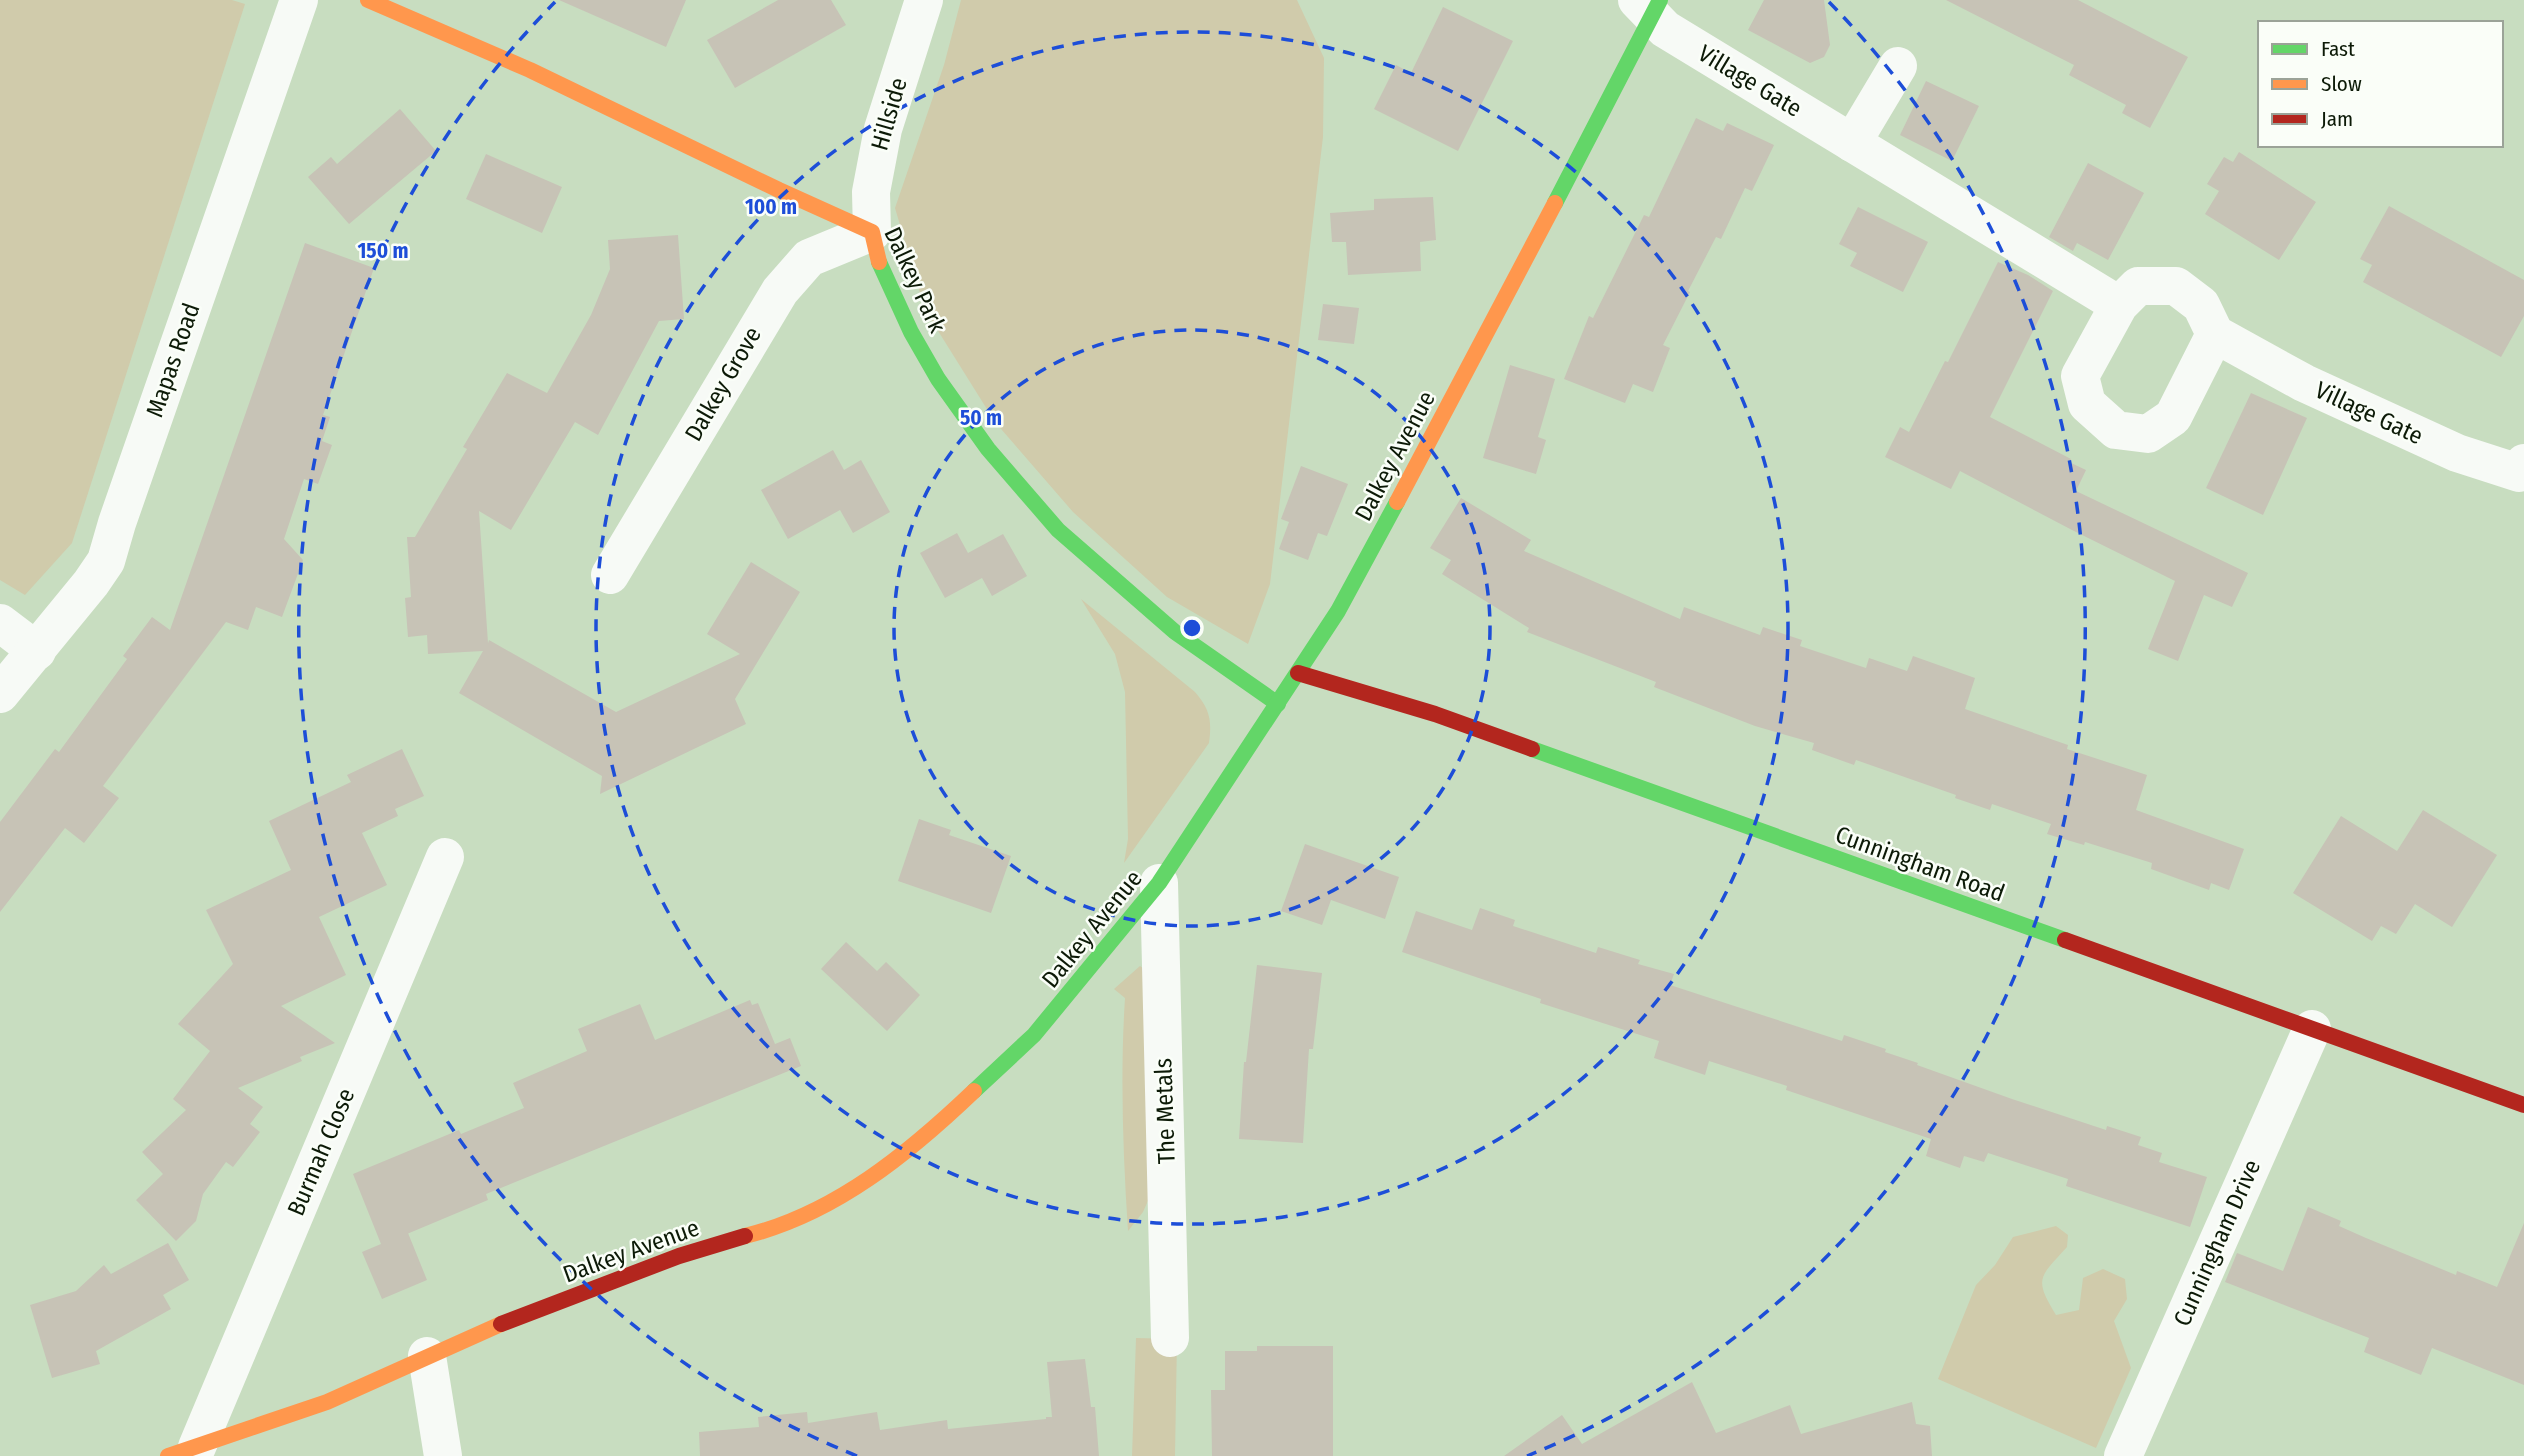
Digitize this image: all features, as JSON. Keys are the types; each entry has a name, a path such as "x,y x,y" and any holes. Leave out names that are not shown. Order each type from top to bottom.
{"street":[{"name":"Mapas Road","path":"0,694 37,651 106,561 121,510 299,0"},
{"name":"Dalkey Park","path":"368,0 448,32 627,115 823,212 872,232 877,258 911,331 938,379 988,449 1049,519 1175,632 1278,704"},
{"name":"Hillside","path":"872,232 871,192 883,130 925,0"},
{"name":"Village Gate","path":"1650,5 1665,29 2119,305"},
{"name":"Dalkey Avenue","path":"182,1451 327,1402 483,1331 679,1256 722,1241 773,1228 852,1192 945,1119 1034,1035 1159,884 1298,673 1358,575 1497,315 1650,5"},
{"path":"1852,143 1898,66"},
{"name":"Dalkey Grove","path":"610,575 780,291 809,258 872,232"},
{"path":"2138,286 2176,286 2201,305 2215,334 2173,417 2148,434 2116,430 2087,404 2080,376 2119,305 2138,286"},
{"name":"Village Gate","path":"2215,334 2304,383 2457,453 2519,473 2524,463"},
{"path":"0,623 37,651"},
{"name":"Cunningham Road","path":"1298,673 1435,714 2524,1105"},
{"name":"Burmah Close","path":"182,1451 445,857"},
{"name":"The Metals","path":"1159,884 1170,1338"},
{"name":"Cunningham Drive","path":"2123,1456 2312,1029"},
{"path":"427,1356 443,1456"}],"shaded area":[{"path":"0,0 232,0 245,4 72,543 25,595 0,580"},
{"path":"961,0 1297,0 1324,58 1323,137 1270,584 1248,644 1167,597 1073,512 995,422 925,310 895,208 944,65"},
{"path":"1081,599 1195,692 1207,710 1210,722 1209,743 1124,863 1128,839 1125,692 1115,654"},
{"path":"1140,966 1154,976 1151,1194 1143,1212 1128,1231 1123,1115 1125,998 1114,989"},
{"path":"2056,1226 2068,1235 2067,1247 2046,1272 2042,1285 2056,1315 2079,1310 2083,1278 2103,1269 2125,1279 2127,1299 2114,1321 2131,1368 2096,1448 1938,1379 1976,1285 1995,1265 2013,1237"},
{"path":"1136,1338 1177,1339 1175,1456 1132,1456"}],"building":[{"path":"559,0 686,0 666,47"},
{"path":"778,0 831,0 846,25 735,88 707,40"},
{"path":"1764,0 1824,0 1830,45 1824,57 1810,63 1748,30"},
{"path":"1946,0 2078,0 2188,57 2150,128 2122,113 2126,105 2069,75 2074,65"},
{"path":"1443,7 1513,41 1458,151 1374,109 1396,65 1411,73"},
{"path":"1926,81 1979,106 1952,161 1900,135"},
{"path":"400,109 436,151 349,224 308,177 331,157 337,164"},
{"path":"1696,118 1723,131 1727,123 1774,145 1752,191 1745,188 1721,239 1716,237 1688,291 1690,292 1663,345 1670,348 1653,392 1633,384 1625,403 1564,379 1589,316 1593,318 1644,215 1649,217"},
{"path":"2239,152 2316,202 2279,260 2205,214 2219,191 2207,184 2224,157 2233,162"},
{"path":"486,154 562,187 542,233 466,199"},
{"path":"2088,163 2144,193 2108,260 2077,243 2073,251 2049,237"},
{"path":"1433,197 1436,240 1420,242 1421,271 1348,275 1346,242 1332,242 1330,213 1374,210 1374,199"},
{"path":"2389,206 2524,280 2524,316 2501,357 2363,282 2372,265 2360,259"},
{"path":"1858,207 1928,242 1903,292 1850,266 1857,253 1839,244"},
{"path":"678,235 684,319 659,321 598,435 575,422 511,530 479,511 488,643 489,640 616,712 740,654 707,634 751,562 800,592 735,699 746,724 600,794 602,776 459,693 483,651 428,654 427,635 408,637 405,598 411,597 407,537 415,537 467,449 463,447 507,373 547,393 591,315 610,269 608,240"},
{"path":"305,243 374,268 323,415 330,417 322,441 332,445 318,484 304,479 284,539 303,560 282,617 256,607 248,630 226,622 103,786 119,798 84,843 65,828 0,912 0,822 55,749 59,752 127,659 123,656 152,617 170,630"},
{"path":"1998,262 2028,275 2053,291 1990,417 2071,459 2069,462 2086,470 2076,491 2248,573 2232,607 2204,595 2178,661 2148,649 2175,581 1960,471 1951,489 1885,457 1900,427 1909,432"},
{"path":"1323,304 1359,308 1354,344 1318,340"},
{"path":"1510,365 1555,379 1538,437 1546,440 1536,474 1483,458"},
{"path":"2251,393 2307,418 2263,515 2206,488"},
{"path":"833,450 844,470 861,460 890,512 853,533 840,510 788,539 761,490"},
{"path":"1301,466 1348,484 1327,536 1318,533 1308,560 1279,549 1289,522 1281,519"},
{"path":"1461,498 1531,540 1524,551 1680,619 1684,607 1760,635 1763,627 1802,640 1800,646 1866,668 1869,658 1907,671 1913,656 1975,678 1965,709 2068,745 2067,749 2147,775 2136,810 2244,849 2229,890 2211,883 2209,890 2151,869 2152,863 2085,842 2084,845 2047,834 2051,824 1992,804 1990,810 1955,798 1956,795 1856,760 1854,765 1812,750 1814,743 1755,726 1654,687 1656,682 1527,632 1529,628 1442,574 1451,560 1430,548"},
{"path":"957,533 968,553 1003,534 1027,576 992,596 982,578 945,598 920,553"},
{"path":"402,749 424,796 395,809 398,816 362,833 387,885 319,917 346,975 281,1006 335,1043 300,1057 302,1061 238,1088 263,1107 250,1124 260,1132 233,1167 226,1162 203,1194 196,1221 176,1241 136,1200 163,1174 142,1152 186,1110 173,1099 210,1051 178,1024 233,964 206,910 291,870 269,821 351,782 347,775"},
{"path":"2423,810 2497,855 2452,927 2415,904 2396,934 2381,926 2372,941 2293,893 2341,816 2397,851"},
{"path":"919,819 951,830 949,835 1011,856 991,913 898,881"},
{"path":"1305,844 1399,877 1385,919 1331,900 1322,925 1281,911"},
{"path":"1480,908 1515,920 1513,926 1596,953 1598,947 1640,960 1638,964 1674,974 1670,985 1842,1041 1844,1035 2012,1099 2106,1130 2107,1126 2141,1137 2138,1145 2162,1153 2159,1162 2207,1177 2190,1227 2066,1186 2068,1179 1988,1153 1984,1162 1964,1156 1960,1168 1926,1156 1931,1139 1786,1090 1787,1086 1709,1061 1705,1075 1654,1058 1659,1041 1540,1003 1541,999 1402,952 1416,911 1472,930"},
{"path":"846,942 877,971 886,962 920,995 887,1031 821,969"},
{"path":"1257,965 1322,973 1313,1049 1309,1049 1303,1143 1239,1139 1244,1062"},
{"path":"750,1000 752,1005 758,1003 775,1044 790,1038 801,1066 486,1194 488,1200 408,1233 427,1280 382,1299 362,1252 381,1244 353,1174 459,1130 461,1134 524,1108 513,1083 587,1051 578,1029 640,1004 655,1040"},
{"path":"2308,1207 2341,1221 2339,1226 2366,1238 2456,1275 2457,1271 2497,1287 2524,1223 2524,1385 2432,1348 2421,1375 2364,1352 2369,1338 2225,1282 2237,1253 2283,1271"},
{"path":"168,1243 189,1280 163,1295 171,1309 96,1351 100,1364 52,1378 30,1305 76,1291 104,1265 111,1274"},
{"path":"1257,1346 1333,1346 1333,1456 1212,1456 1211,1390 1225,1390 1225,1351 1257,1351"},
{"path":"1085,1359 1091,1407 1095,1407 1099,1456 700,1456 699,1432 759,1427 758,1417 807,1412 808,1423 877,1412 880,1430 947,1420 948,1429 1046,1419 1052,1417 1047,1362"},
{"path":"1692,1382 1716,1433 1790,1405 1801,1434 1912,1402 1916,1424 1930,1426 1932,1456 1504,1456 1562,1415 1582,1444"}],"traffic: fast":[{"path":"1555,203 1660,0"},
{"path":"879,262 911,332 938,379 988,449 1058,530 1175,632 1278,704"},
{"path":"974,1091 1034,1035 1159,883 1338,611 1397,502"},
{"path":"1532,749 2065,940"}],"traffic: slow":[{"path":"368,0 530,70 872,232 879,262"},
{"path":"1397,502 1555,203"},
{"path":"745,1236 810,1213 840,1197 897,1158 974,1091"},
{"path":"168,1456 327,1402 501,1324"}],"traffic: jam":[{"path":"1298,673 1435,714 1532,749"},
{"path":"2065,940 2524,1105"},
{"path":"501,1324 679,1256 745,1236"}]}
